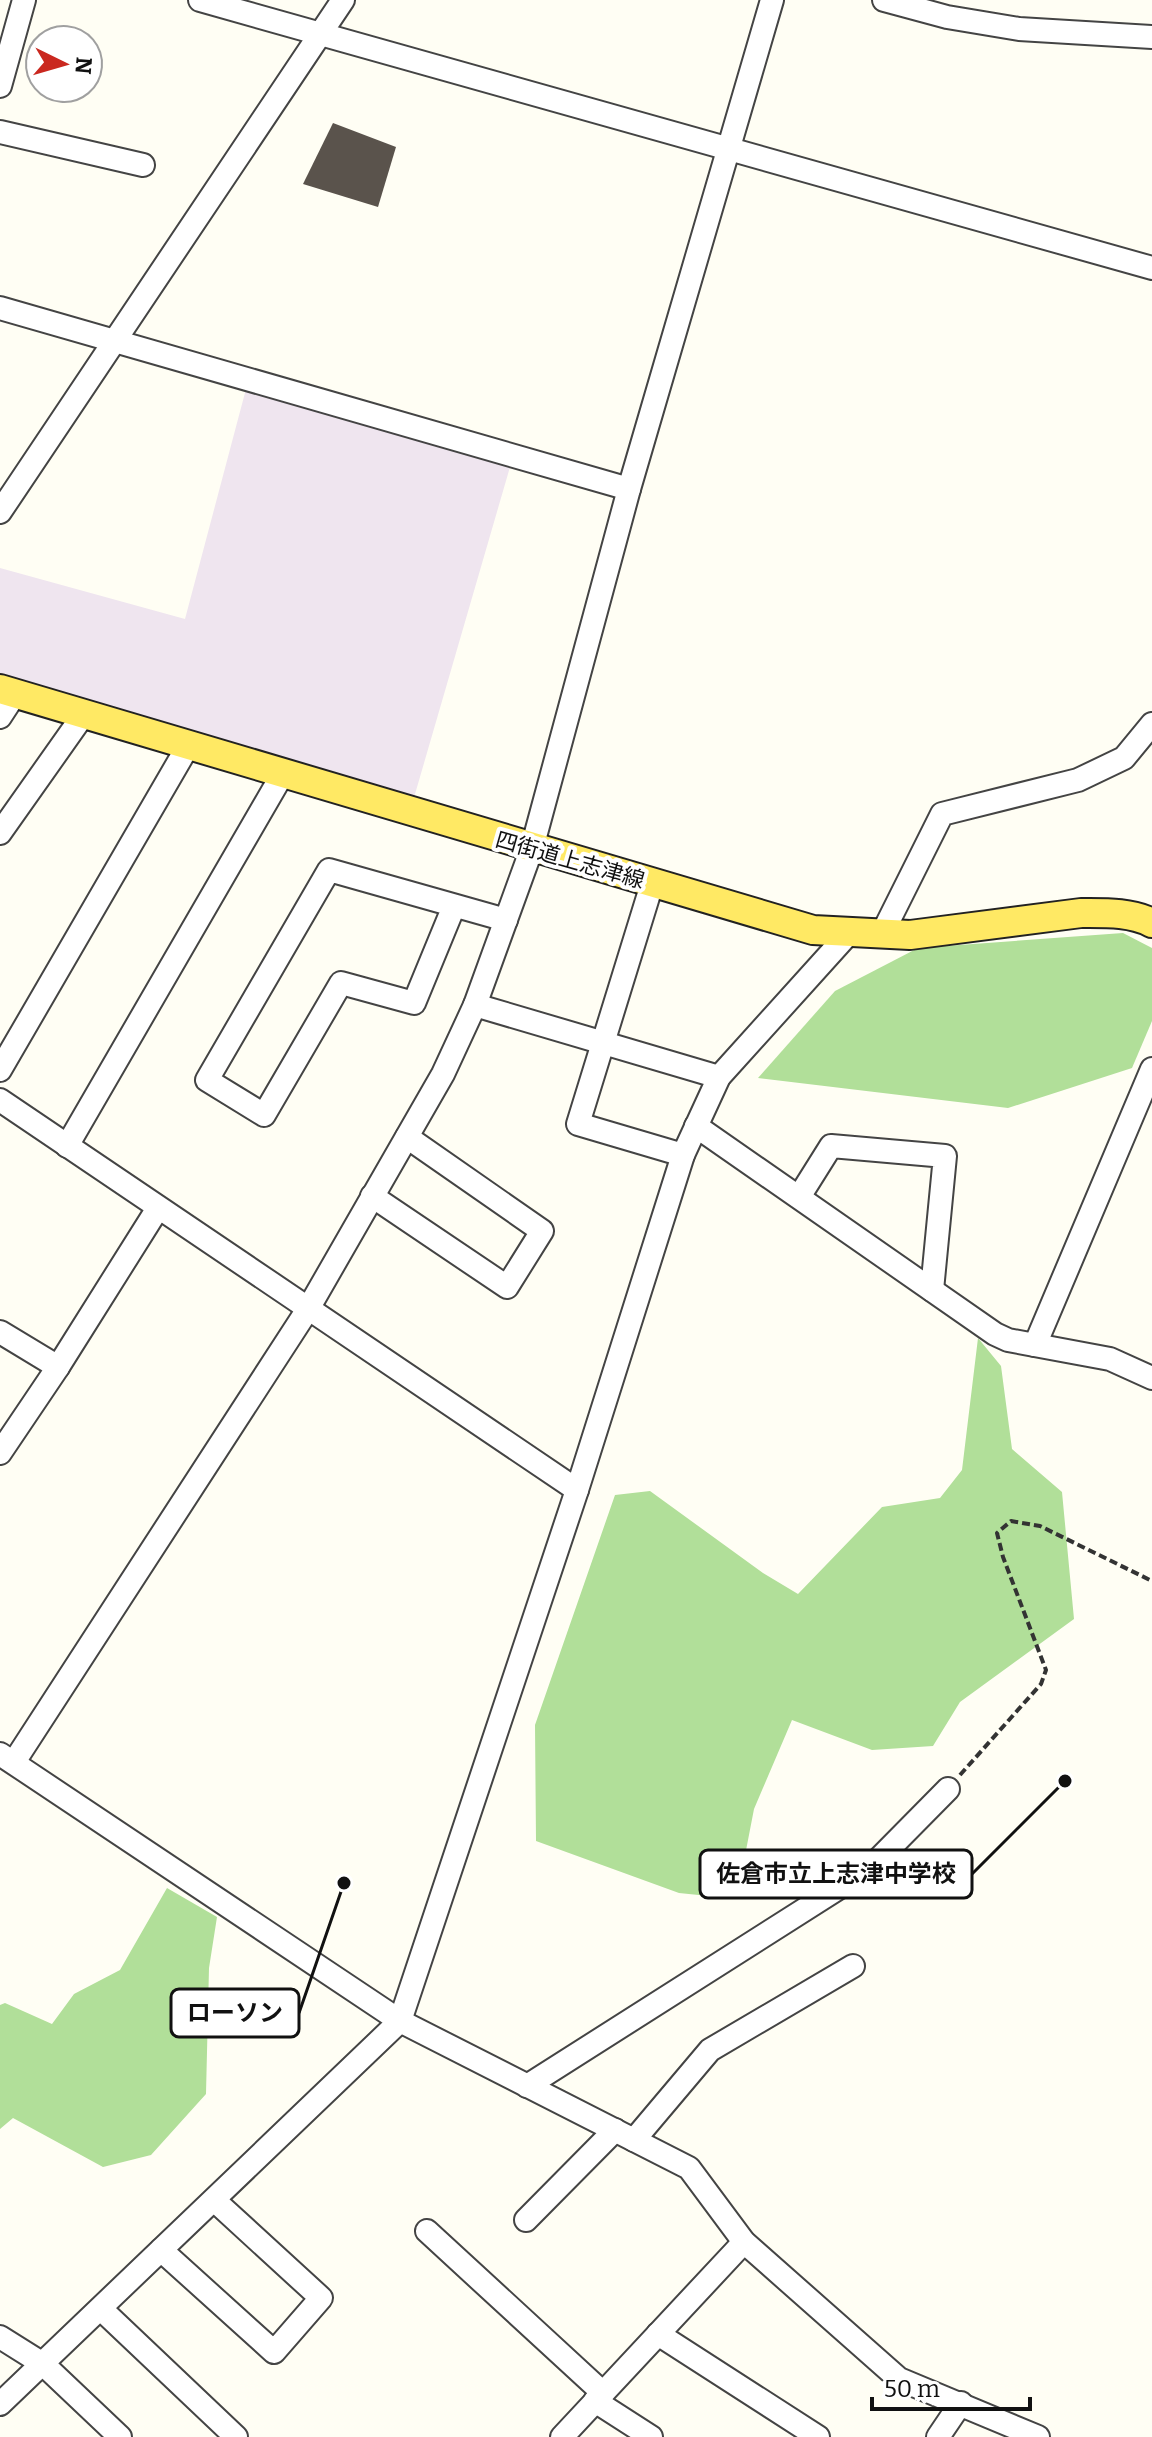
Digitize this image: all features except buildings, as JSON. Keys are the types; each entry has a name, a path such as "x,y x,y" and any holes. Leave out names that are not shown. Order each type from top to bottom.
{"main road":[{"name":"四街道上志津線","path":"5,700 84,714 813,930 910,935 1081,913 1109,913 1143,918 1152,923"}],"street":[{"path":"0,86 24,0"},
{"path":"200,0 1152,268"},
{"path":"0,512 343,0"},
{"path":"772,0 629,489 532,848 475,1005 443,1074 308,1309 7,1758 400,2021 689,2168 744,2242 899,2379 1038,2437"},
{"path":"884,0 947,17 1019,29 1152,37"},
{"path":"0,132 143,165"},
{"path":"0,308 629,489"},
{"path":"0,833 84,714"},
{"path":"882,934 942,814 1078,780 1124,758 1152,724"},
{"path":"0,1070 188,746"},
{"path":"67,1146 282,775"},
{"path":"454,906 414,1003 341,983 264,1115 207,1080 329,870 506,920"},
{"path":"652,884 578,1124 683,1155"},
{"path":"0,2404 400,2021 577,1490 683,1155 719,1077 849,933"},
{"path":"475,1005 719,1077"},
{"path":"1035,1345 1152,1069"},
{"path":"0,1101 577,1490"},
{"path":"696,1126 995,1334 1008,1340 1110,1359 1152,1378"},
{"path":"372,1196 507,1287 542,1231 407,1137"},
{"path":"799,1197 831,1146 945,1156 932,1290"},
{"path":"0,1453 158,1208"},
{"path":"0,1332 58,1367"},
{"path":"527,2086 870,1868 948,1789"},
{"path":"526,2220 625,2135 710,2050 853,1966"},
{"path":"161,2250 274,2352 321,2298 214,2200"},
{"path":"427,2231 599,2397 651,2437"},
{"path":"562,2437 744,2242"},
{"path":"101,2309 236,2437"},
{"path":"658,2334 818,2437"},
{"path":"0,2337 43,2364 120,2437"},
{"path":"938,2437 961,2403"}],"path":[{"path":"948,1789 1041,1684 1046,1670 1003,1557 997,1533 1011,1521 1040,1526 1152,1581"}],"shaded area":[{"path":"246,389 510,467 413,801 0,676 0,568 185,619"}],"green space":[{"path":"1123,933 1152,948 1152,1021 1132,1068 1008,1108 758,1078 835,991 918,948"},
{"path":"978,1338 1001,1366 1012,1449 1062,1492 1074,1619 960,1702 933,1746 872,1750 792,1720 754,1809 742,1871 718,1897 679,1893 536,1841 535,1725 615,1495 650,1491 763,1573 798,1594 882,1507 940,1498 962,1470"},
{"path":"167,1888 217,1917 209,1968 206,2094 151,2155 103,2167 13,2118 0,2129 0,2005 5,2003 52,2024 74,1994 120,1970"}],"place":[{"name":"佐倉市立上志津中学校","path":"1065,1781"},
{"name":"ローソン","path":"344,1883"}]}
